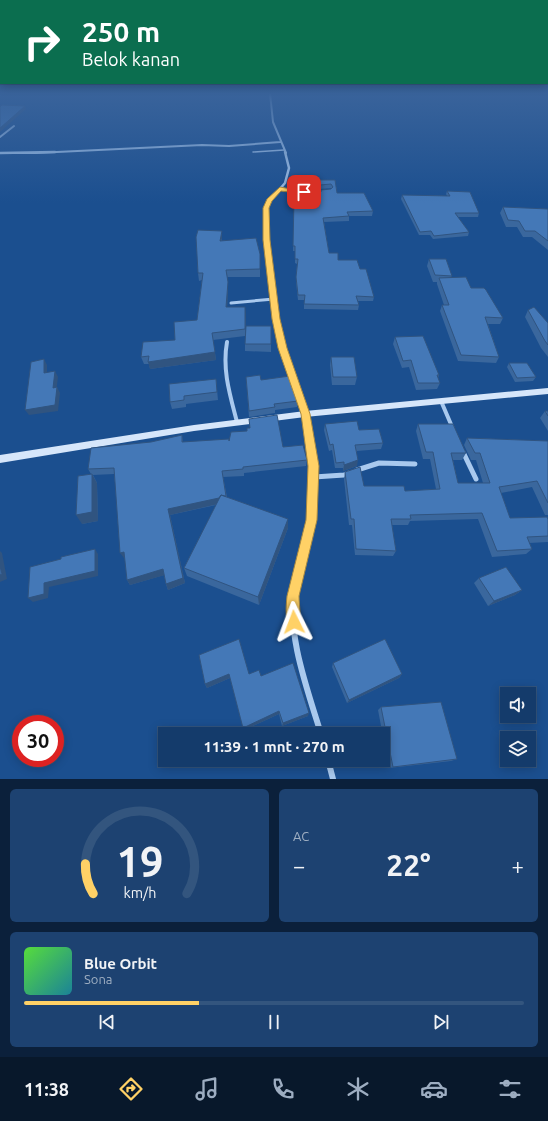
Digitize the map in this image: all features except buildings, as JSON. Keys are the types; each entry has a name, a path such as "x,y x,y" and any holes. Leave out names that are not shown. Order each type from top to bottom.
{"main road":[{"path":"0,459 237,422 305,414 548,391"}],"street":[{"path":"0,137 10,129"},
{"path":"276,129 289,168 287,178 280,189 269,201 266,208 266,240 276,319 282,348 305,414 314,466 311,520 293,596 292,609 299,657 319,727"},
{"path":"0,153 36,153 202,145 229,146 280,142"},
{"path":"280,189 312,193 323,192"},
{"path":"231,303 274,299"},
{"path":"227,342 225,354 227,378 237,422"},
{"path":"441,402 456,435"},
{"path":"461,448 476,479"},
{"path":"314,477 344,475 380,462 390,461 415,464"},
{"path":"330,767 333,779"}],"lane":[{"path":"253,152 284,150"}],"route":[{"path":"294,622 292,609 293,596 308,538 311,520 314,492 314,466 305,414 282,348 276,319 274,289 266,240 266,208 269,201 280,189 304,192"}]}
